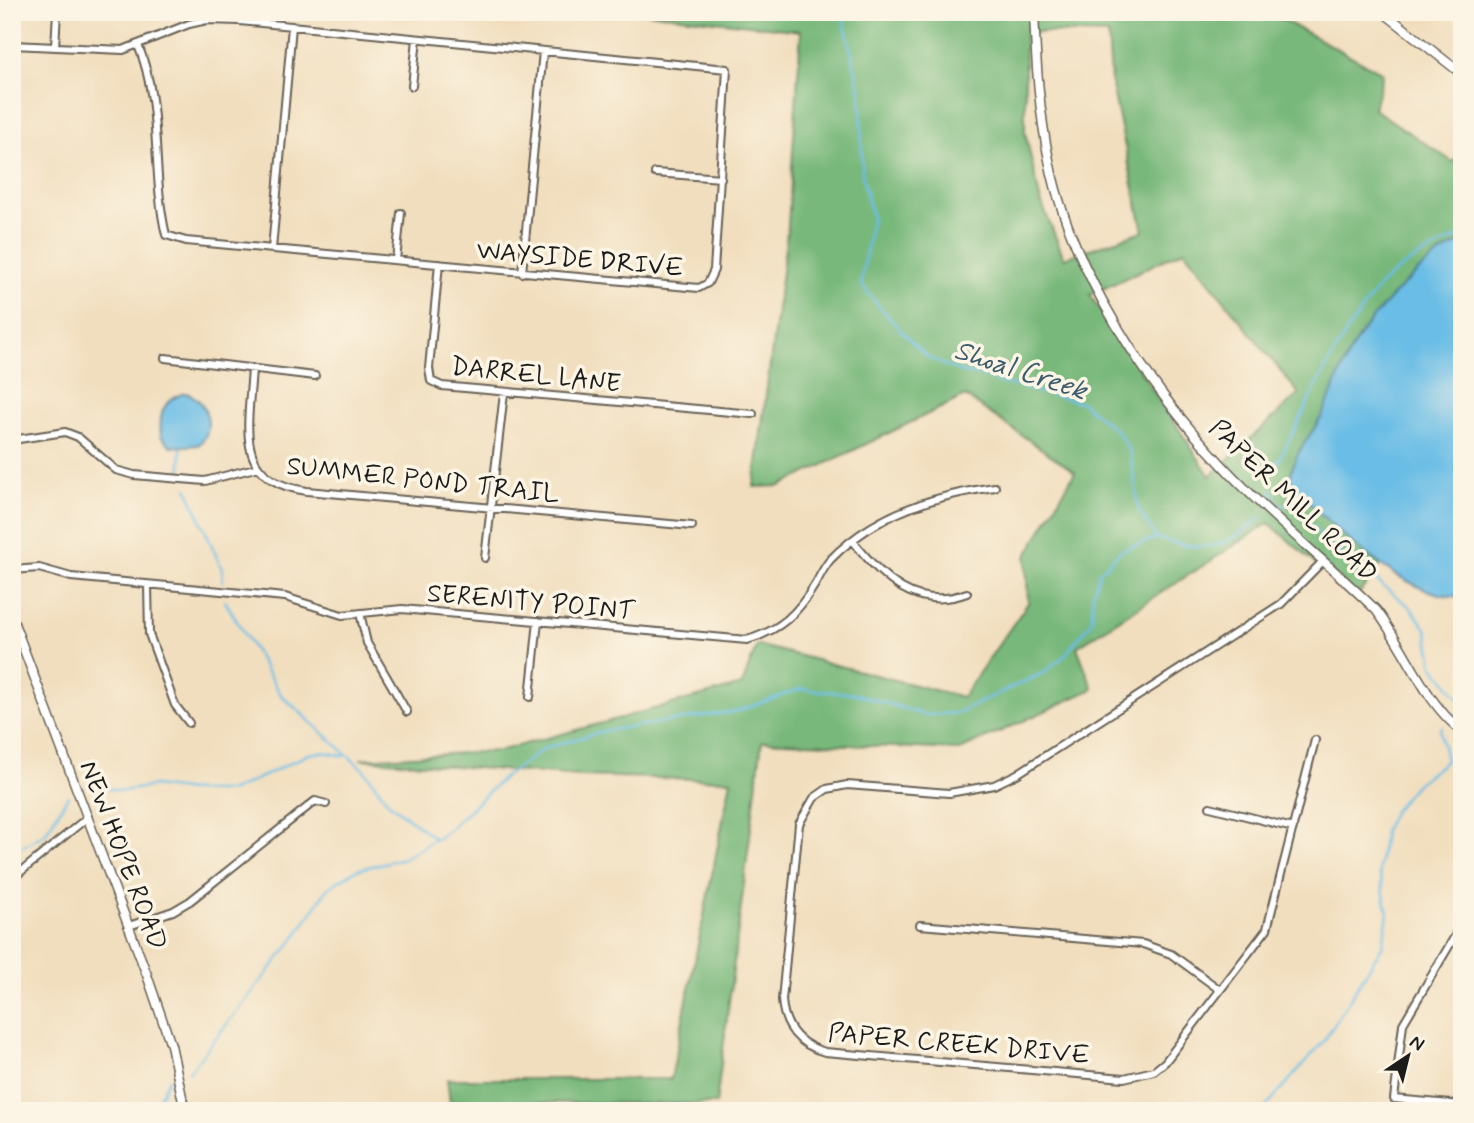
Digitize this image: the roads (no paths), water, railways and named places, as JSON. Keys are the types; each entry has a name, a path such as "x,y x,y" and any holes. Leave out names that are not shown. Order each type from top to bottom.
{"street":[{"path":"55,47 57,12"},
{"name":"PAPER MILL ROAD","path":"1034,12 1037,81 1049,161 1066,220 1089,272 1128,341 1167,401 1222,466 1376,610 1395,634 1433,699 1450,722 1462,731"},
{"path":"1383,12 1462,74"},
{"name":"WAYSIDE DRIVE","path":"12,45 105,51 138,46 207,20 727,69 715,270 708,283 699,288 186,241 166,235 157,178 151,87 138,46"},
{"path":"272,249 292,26"},
{"path":"412,86 417,39"},
{"path":"522,273 543,51"},
{"path":"655,173 721,177"},
{"path":"396,260 401,213"},
{"name":"DARREL LANE","path":"439,264 429,368 431,381 442,386 504,393 753,414"},
{"path":"165,358 315,376"},
{"name":"SUMMER POND TRAIL","path":"252,368 250,447 255,468 278,485 293,489 692,526"},
{"path":"485,558 504,393"},
{"path":"12,440 65,432 78,437 116,470 134,475 205,481 255,468"},
{"name":"SERENITY POINT","path":"12,570 39,568 71,577 285,597 342,615 402,609 747,640 771,633 792,618 828,562 865,531 918,503 958,492 995,487"},
{"path":"853,541 875,569 893,584 912,594 947,600 967,593"},
{"name":"PAPER CREEK DRIVE","path":"1315,740 1267,929 1165,1062 1141,1076 1124,1078 812,1048 789,1028 782,1000 799,824 814,798 827,789 847,785 949,793 994,785 1017,774 1281,604 1323,561"},
{"path":"148,584 149,634 175,705 190,723"},
{"path":"360,613 367,643 407,712"},
{"name":"NEW HOPE ROAD","path":"12,618 129,926 171,1045 185,1111"},
{"path":"530,696 538,621"},
{"path":"129,926 173,911 190,901 315,801 326,804"},
{"path":"1210,807 1293,828"},
{"path":"12,879 88,817"},
{"path":"1462,916 1455,936 1403,1024 1394,1099 1462,1105"},
{"path":"920,925 1143,944 1171,954 1220,990"}],"water":[{"path":"1462,242 1462,596 1440,594 1417,586 1392,572 1344,536 1290,480 1299,452 1323,414 1347,358 1371,320 1400,288 1432,260"},
{"path":"185,393 193,396 204,408 207,432 198,445 172,447 161,436 162,415 171,399"}],"waterway":[{"name":"Shoal Creek","path":"842,12 861,95 862,174 872,218 861,283 872,298 930,358 965,373 1081,402 1117,431 1130,452 1139,511 1157,538 1188,546 1212,546 1235,537 1260,518"},
{"path":"1272,473 1335,352 1380,286 1408,263 1462,235"},
{"path":"181,448 181,473"},
{"path":"187,488 222,569 223,582"},
{"name":"Shoal Creek","path":"1271,489 1279,506 1291,504 1325,540 1410,607 1427,630 1433,665 1462,702"},
{"path":"189,1072 294,939 328,888 356,870 404,858 444,834 502,779 545,748 604,731 738,711 800,689 856,694 925,715 957,713 1045,672 1063,657 1092,621 1093,593 1099,572 1122,550 1157,538"},
{"path":"225,601 281,695 364,770 389,803 434,838"},
{"path":"1454,715 1462,712"},
{"path":"1262,1111 1324,1041 1383,945 1388,913 1379,871 1384,830 1395,809 1415,785 1446,761 1440,730 1442,727"},
{"path":"87,785 122,791 154,786 191,791 232,791 309,754 322,752 345,756"},
{"path":"12,852 45,834 68,796"},
{"path":"152,1111 169,1079"}]}
